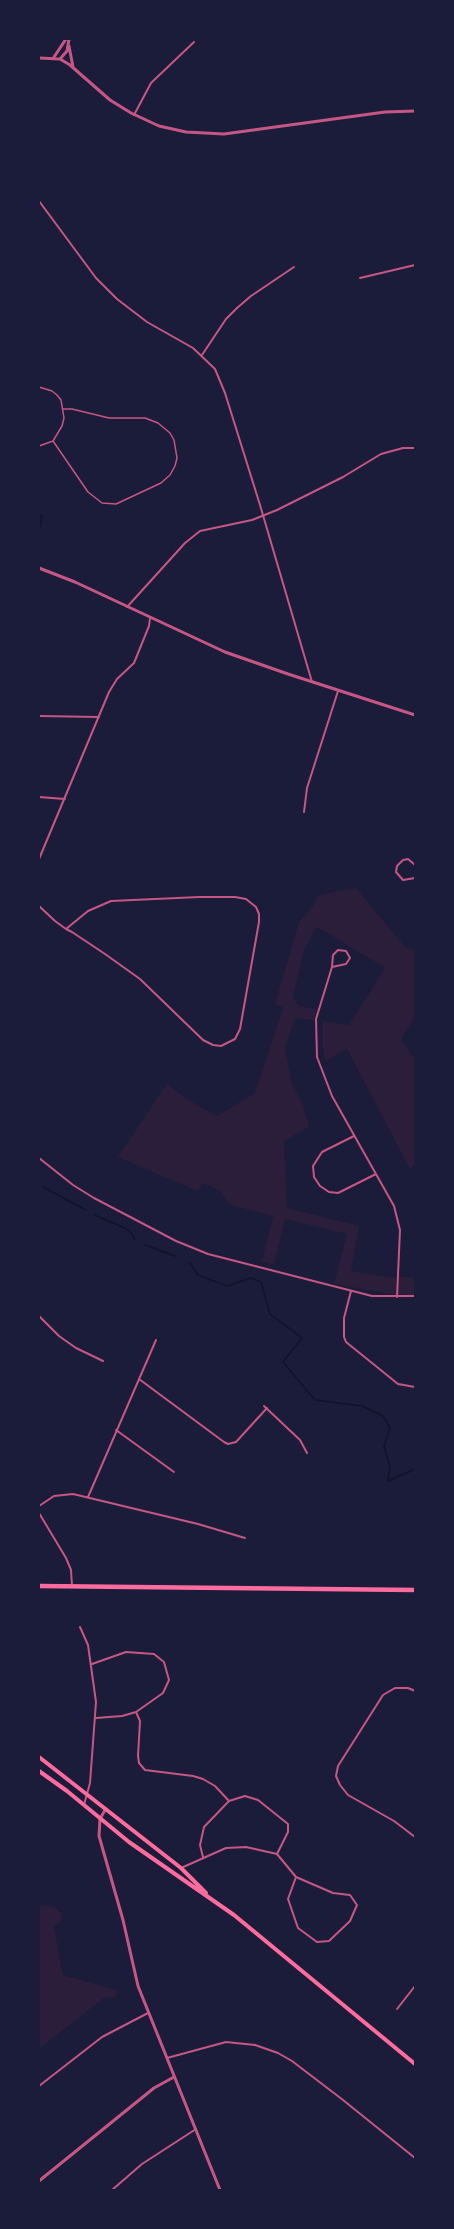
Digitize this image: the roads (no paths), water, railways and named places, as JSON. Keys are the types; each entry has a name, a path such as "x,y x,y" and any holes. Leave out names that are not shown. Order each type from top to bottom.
{"highway":[{"path":"39,1586 415,1590"}],"main road":[{"path":"39,1757 181,1868 210,1898 415,2064"},
{"path":"39,1771 189,1886 210,1898"}],"street":[{"path":"68,39 73,67"},
{"path":"53,57 68,39"},
{"path":"134,115 151,83 194,42"},
{"path":"60,59 69,46"},
{"path":"39,58 60,59 73,67 110,100 134,115 159,126 186,132 224,134 375,114 415,111"},
{"path":"39,201 96,278 117,299 147,322 202,355 215,369 220,378 263,516 312,682"},
{"path":"360,278 415,264"},
{"path":"202,355 226,319 238,306 294,267"},
{"path":"127,607 194,535 207,529 263,516 311,494 381,454 404,448 415,448"},
{"path":"39,568 225,652 415,715"},
{"path":"39,859 114,683 136,659 150,618"},
{"path":"304,812 307,788 338,690"},
{"path":"39,716 100,717"},
{"path":"39,797 65,799"},
{"path":"415,865 408,860 403,860 397,866 396,872 403,879 415,878"},
{"path":"39,906 66,929 140,979 203,1040 222,1046 235,1039 240,1029 259,922 256,907 246,899 199,897 111,902 88,911 66,929"},
{"path":"332,967 346,964 350,958 346,951 338,950 333,955 332,967 316,1019 317,1058 332,1096 394,1206 400,1230 397,1297"},
{"path":"354,1136 322,1152 313,1166 314,1177 320,1186 329,1192 338,1193 376,1174"},
{"path":"39,1158 84,1192 181,1243 228,1260 372,1296 415,1296"},
{"path":"351,1291 344,1318 346,1342 398,1384 415,1387"},
{"path":"39,1316 68,1342 90,1356 103,1361"},
{"path":"88,1497 156,1340"},
{"path":"140,1379 228,1444 236,1442 267,1408"},
{"path":"264,1406 300,1440 307,1453"},
{"path":"116,1430 174,1472"},
{"path":"39,1506 60,1494 73,1494 245,1538"},
{"path":"39,1513 66,1558 71,1570 72,1586"},
{"path":"80,1627 88,1645 96,1701 88,1797 84,1805"},
{"path":"92,1664 117,1654 135,1652 154,1654 164,1662 168,1673 167,1687 158,1698 136,1712 122,1716 96,1718"},
{"path":"415,1691 408,1688 395,1688 383,1695 338,1766 336,1776 348,1795 394,1821 415,1837"},
{"path":"136,1712 140,1721 138,1756 145,1770 203,1779 215,1786 229,1801"},
{"path":"203,1857 200,1845 204,1827 229,1801 238,1797 252,1797 288,1824 288,1832 277,1854"},
{"path":"105,1810 100,1819 99,1836 123,1920 138,1986 220,2190"},
{"path":"181,1868 203,1857 234,1847 259,1848 277,1854 296,1877 333,1893 350,1895 357,1905 350,1921 329,1941 316,1942 298,1928 288,1899 296,1877"},
{"path":"397,2008 415,1986"},
{"path":"39,2086 98,2040 148,2013"},
{"path":"167,2058 226,2042 255,2045 278,2053 343,2100 415,2158"},
{"path":"39,2181 154,2088 174,2077"},
{"path":"112,2190 142,2164 196,2130"}],"lane":[{"path":"39,387 57,395 63,409 62,426 53,441 39,446"},
{"path":"53,441 87,492 102,503 116,504 161,483 170,475 175,466 177,458 174,440 166,428 158,423 145,418 109,418 63,409"}],"waterway":[{"path":"39,515 42,516 39,531"},
{"path":"43,1187 86,1210"},
{"path":"94,1215 125,1228 135,1240"},
{"path":"145,1245 175,1256"},
{"path":"190,1263 198,1275 227,1286 251,1278 261,1282 270,1314 302,1338 283,1362 315,1400 362,1406 383,1416 390,1428 384,1446 390,1466 388,1481 415,1469"}]}
